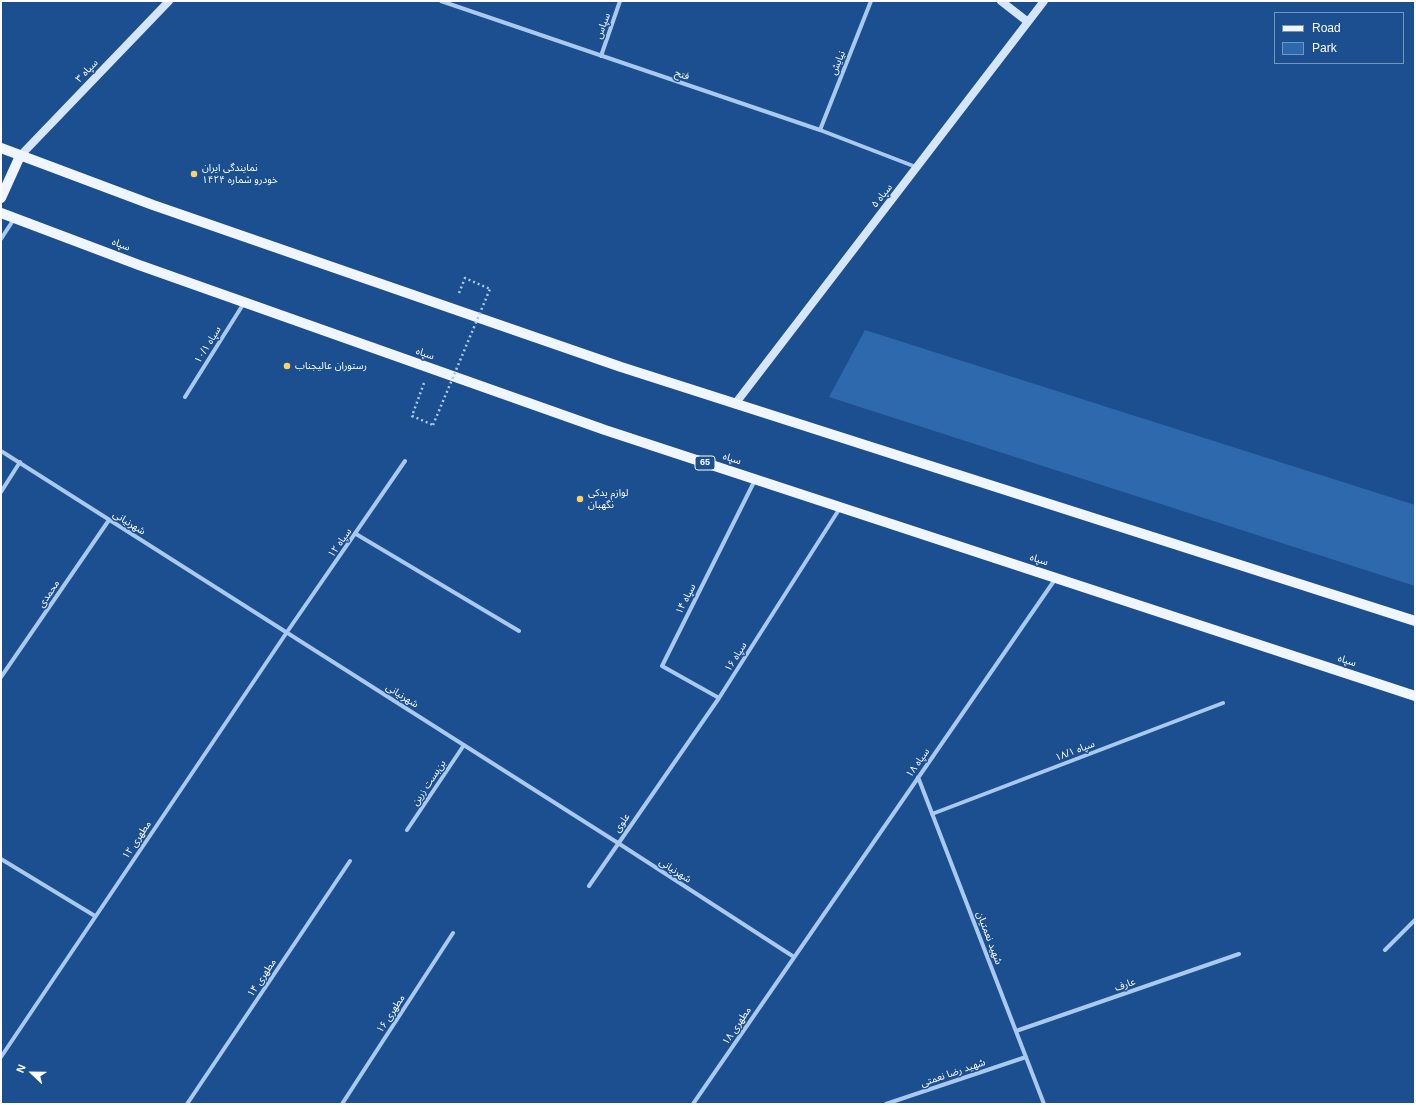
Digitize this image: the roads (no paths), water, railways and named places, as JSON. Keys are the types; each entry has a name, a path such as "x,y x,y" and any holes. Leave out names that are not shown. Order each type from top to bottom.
{"main road":[{"path":"1,148 168,210 620,367 1415,621"},
{"path":"1,198 20,156"},
{"name":"سپاه","path":"1,213 244,302 605,430 1415,696"}],"street":[{"name":"سپاه ۳","path":"20,156 169,1"},
{"name":"فتح","path":"441,1 820,130 917,167"},
{"name":"سپاس","path":"601,56 620,1"},
{"name":"نیایش","path":"820,130 871,1"},
{"path":"1001,1 1028,22"},
{"name":"سپاه ۵","path":"735,404 1044,1"},
{"path":"1,239 15,218"},
{"name":"سپاه ۱۰/۱","path":"185,397 244,302"},
{"name":"شهرنیانی","path":"1,451 618,843 794,957"},
{"name":"سپاه ۱۲","path":"287,632 405,461"},
{"path":"1,492 20,462"},
{"name":"سپاه ۱۴","path":"719,698 662,666 755,480"},
{"name":"سپاه ۱۶","path":"639,812 719,698 840,508"},
{"name":"محمدی","path":"1,677 109,520"},
{"path":"356,534 519,631"},
{"name":"سپاه ۱۸","path":"794,957 1056,578"},
{"name":"مطهری ۱۲","path":"1,1057 287,632"},
{"name":"سپاه ۱۸/۱","path":"932,814 1223,703"},
{"name":"بن‌بست زرین","path":"407,830 464,745"},
{"name":"شهید نعمتیان","path":"918,777 1044,1104"},
{"name":"علوی","path":"588,886 639,812"},
{"path":"1,859 95,916"},
{"name":"مطهری ۱۴","path":"187,1104 350,861"},
{"path":"1385,950 1415,920"},
{"name":"مطهری ۱۶","path":"342,1104 453,933"},
{"name":"عارف","path":"1016,1031 1239,954"},
{"name":"مطهری ۱۸","path":"693,1104 794,957"},
{"name":"شهید رضا نعمتی","path":"886,1104 1026,1056"}],"place":[{"name":"نمایندگی ایران خودرو شماره ۱۴۲۴","path":"194,174"},
{"name":"رستوران عالیجناب","path":"287,366"},
{"name":"لوازم یدکی نگهبان","path":"580,499"}]}
